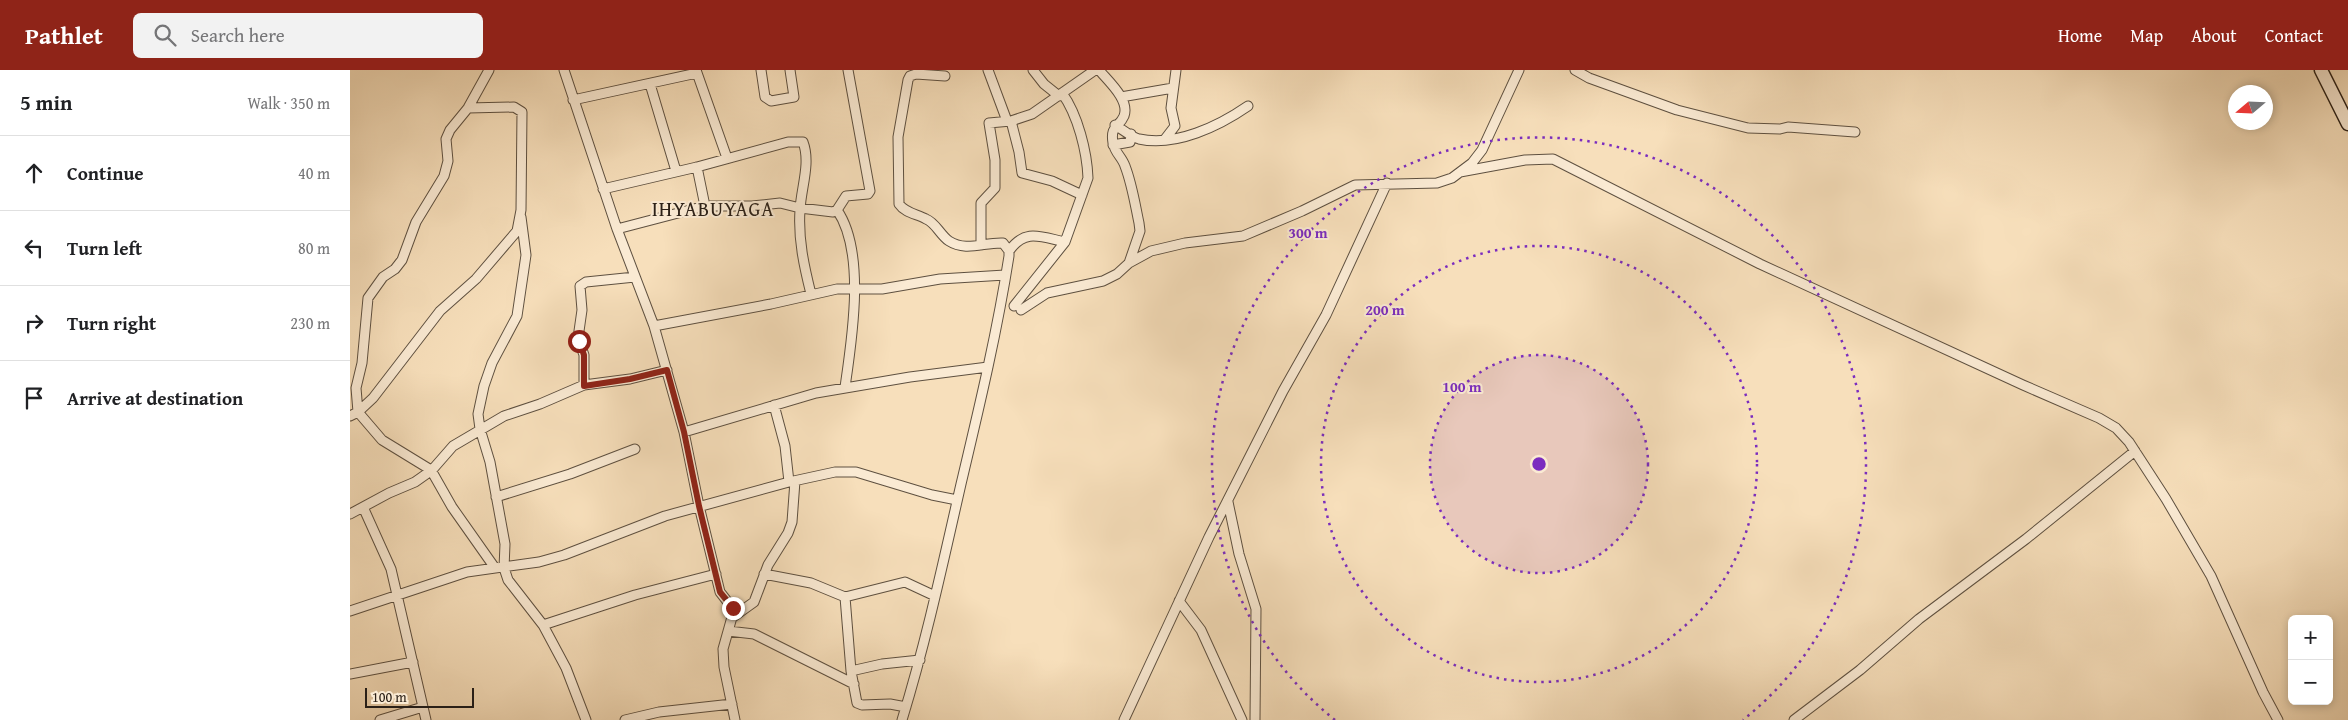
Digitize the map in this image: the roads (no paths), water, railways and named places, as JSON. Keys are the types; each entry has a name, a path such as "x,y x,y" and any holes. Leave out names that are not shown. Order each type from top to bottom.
{"street":[{"path":"354,414 356,388 362,363 368,298 383,277 395,269 402,260 416,222 444,176 448,161 446,148 448,134 455,121 468,108 489,70"},
{"path":"564,70 617,229 654,326 684,432 699,506 716,574 722,595 734,610 723,649 724,667 735,720"},
{"path":"761,70 765,97 771,101 794,97 790,70"},
{"path":"617,229 706,206 752,206 780,203 831,212 837,210 846,196 866,194 870,191 848,70"},
{"path":"988,70 1009,121 1024,175 1052,181 1082,195"},
{"path":"1033,70 1041,81 1061,95 1074,116 1088,167 1088,178 1065,242 1018,308 1047,293 1103,280 1117,274 1129,263 1158,249 1185,243 1243,236 1302,211 1355,185 1437,182 1452,178 1472,163 1482,150 1519,70"},
{"path":"981,245 981,203 994,191 996,177 988,125 991,122 1009,121 1032,114 1095,70"},
{"path":"1099,70 1121,97 1123,117 1115,126 1112,134 1113,145 1116,154 1126,168 1140,231 1129,263"},
{"path":"1165,139 1175,126 1171,108 1176,70"},
{"path":"1575,70 1590,78 1677,110 1748,128 1780,130 1788,127 1855,132"},
{"path":"2321,70 2348,124"},
{"path":"573,100 697,72 727,158"},
{"path":"945,76 916,74 910,76 908,80 898,137 898,201 904,210 932,222 948,240 962,246 1003,243 1009,252"},
{"path":"650,84 676,171"},
{"path":"1121,97 1173,88"},
{"path":"1115,126 1139,139 1165,139 1196,133 1234,116 1248,106"},
{"path":"354,414 389,378 440,311 476,279 492,259 511,241 519,226 524,136 521,110 514,107 468,108"},
{"path":"1113,145 1130,142 1131,134"},
{"path":"604,188 697,167 788,142 803,142 806,157 800,208 801,252 811,294"},
{"path":"1460,172 1517,161 1554,159 1760,264 2023,385 2100,418 2116,428 2135,451 2166,499 2211,576 2263,692 2278,720"},
{"path":"697,167 706,206"},
{"path":"1124,720 1179,601 1283,391 1326,316 1387,183"},
{"path":"837,210 843,219 850,241 855,288 845,387"},
{"path":"500,568 505,544 490,462 480,430 478,414 484,386 492,363 517,316 526,255 520,217"},
{"path":"902,720 920,660 988,367 1003,300 1009,252 1017,240 1028,235 1065,242"},
{"path":"654,326 837,289 882,289 940,279 1006,275"},
{"path":"584,386 584,355 578,338 582,310 580,286 586,282 635,277"},
{"path":"684,432 774,405 845,387 988,367"},
{"path":"350,514 415,482 431,470 453,446 504,416 584,386 630,379 667,370"},
{"path":"733,617 754,602 764,574 788,533 792,522 792,481 774,405"},
{"path":"354,414 382,440 431,470 452,507 543,625 566,668 586,720"},
{"path":"496,497 570,474 635,449"},
{"path":"1794,720 1860,670 1919,618 2026,539 2135,451"},
{"path":"350,611 467,572 500,568 564,555 643,524 699,506 792,481 835,472 856,472 923,493 957,500"},
{"path":"1228,502 1239,554 1256,609 1255,720"},
{"path":"363,507 384,551 397,594 426,720"},
{"path":"543,625 635,596 716,574"},
{"path":"764,574 793,578 824,587 845,597 905,582 935,596"},
{"path":"845,597 852,671 859,704 890,704 906,707"},
{"path":"1179,601 1201,630 1242,720"},
{"path":"728,630 754,634 854,684"},
{"path":"852,671 882,664 920,660"},
{"path":"350,674 414,662"},
{"path":"625,720 668,711 732,704"},
{"path":"380,720 423,707"}],"district":[{"name":"IHYABUYAGA","path":"713,208"}]}
